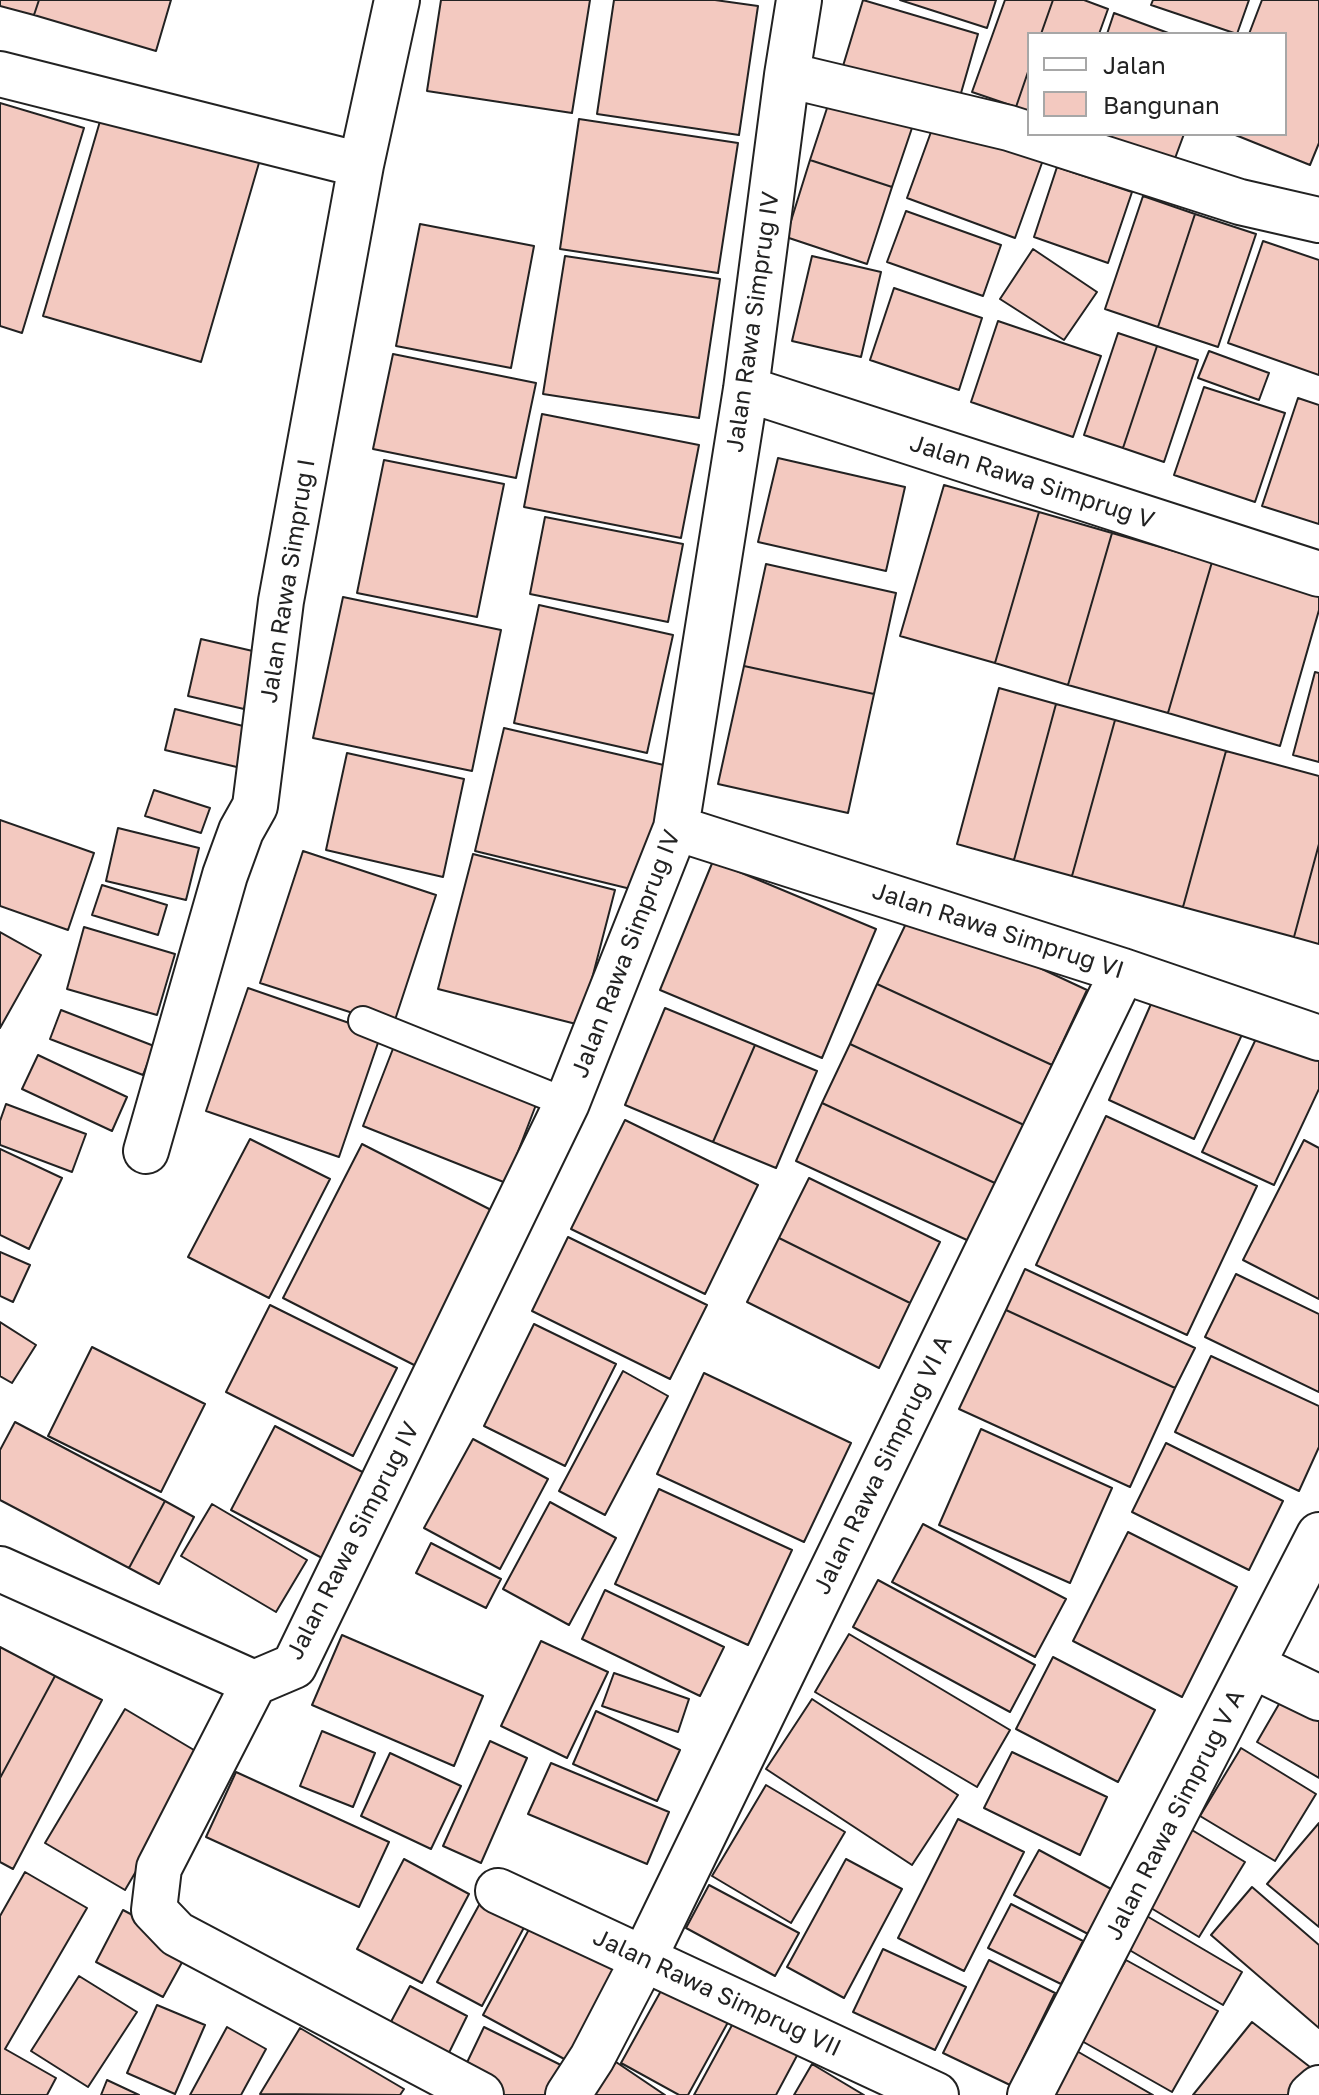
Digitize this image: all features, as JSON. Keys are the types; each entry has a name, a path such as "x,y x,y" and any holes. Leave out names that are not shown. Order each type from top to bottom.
{"street":[{"name":"Jalan Rawa Simprug I","path":"146,1151 225,875 241,831 255,806 281,601 361,165 397,0"},
{"name":"Jalan Rawa Simprug IV","path":"254,1683 294,1666 567,1103 676,828 746,389 799,0"},
{"path":"0,74 361,165"},
{"path":"787,75 1027,134"},
{"path":"1034,136 1240,202 1319,220"},
{"name":"Jalan Rawa Simprug V","path":"746,389 1319,574"},
{"name":"Jalan Rawa Simprug VI","path":"676,828 1123,971 1319,1038"},
{"name":"Jalan Rawa Simprug VI A","path":"568,2095 592,2058 643,1960 1123,971"},
{"name":"Jalan Rawa Simprug V A","path":"1030,2095 1319,1535"},
{"path":"0,1569 254,1683 159,1868 154,1910 177,1934 481,2095"},
{"path":"1253,1666 1319,1698"},
{"name":"Jalan Rawa Simprug VII","path":"498,1891 936,2095"},
{"path":"1311,2095 1319,2088"}],"lane":[{"path":"363,1021 567,1103"}],"building":[{"path":"0,0 39,0 34,15 0,6"},
{"path":"39,0 171,0 156,51 34,15"},
{"path":"441,0 590,0 572,113 427,91"},
{"path":"614,0 715,0 758,6 739,135 597,114"},
{"path":"863,0 978,34 959,100 843,66"},
{"path":"900,0 996,0 987,28"},
{"path":"1005,0 1053,0 1042,32 1027,32 1027,75 1016,107 972,92"},
{"path":"1053,0 1084,0 1108,9 1100,32 1042,32"},
{"path":"1153,0 1249,0 1238,32 1151,5"},
{"path":"1262,0 1319,0 1319,143 1310,165 1238,136 1287,136 1287,32 1250,32"},
{"path":"1114,13 1166,32 1108,32"},
{"path":"1027,75 1027,111 1016,107"},
{"path":"830,99 913,125 892,187 810,160"},
{"path":"0,103 84,128 22,333 0,326"},
{"path":"103,111 261,156 201,362 43,316"},
{"path":"579,119 738,143 718,273 560,249"},
{"path":"935,121 1043,160 1015,238 907,198"},
{"path":"1105,136 1183,136 1174,161"},
{"path":"810,160 892,187 867,264 786,237"},
{"path":"1057,167 1132,192 1108,263 1034,237"},
{"path":"1143,196 1195,214 1158,327 1105,309"},
{"path":"906,211 1001,245 983,296 887,262"},
{"path":"1195,214 1256,234 1218,347 1158,327"},
{"path":"420,224 534,246 511,368 396,346"},
{"path":"1263,241 1319,260 1319,375 1228,343"},
{"path":"1033,249 1097,292 1064,340 1000,299"},
{"path":"565,256 720,279 699,418 543,394"},
{"path":"812,256 881,272 861,357 792,341"},
{"path":"894,288 982,318 959,390 870,360"},
{"path":"998,321 1101,356 1073,437 971,402"},
{"path":"1118,333 1157,346 1123,448 1084,435"},
{"path":"1157,346 1198,360 1164,462 1123,448"},
{"path":"1209,351 1269,373 1259,400 1198,378"},
{"path":"393,354 536,383 516,478 373,449"},
{"path":"1204,387 1285,413 1255,502 1174,475"},
{"path":"1298,398 1319,405 1319,524 1262,506"},
{"path":"542,414 699,445 681,538 524,507"},
{"path":"778,458 905,487 886,571 758,542"},
{"path":"384,460 504,484 477,617 357,593"},
{"path":"944,485 1039,512 995,663 900,636"},
{"path":"1039,512 1112,533 1068,685 995,663"},
{"path":"545,517 683,544 668,622 530,594"},
{"path":"1112,533 1212,562 1168,713 1068,685"},
{"path":"1212,562 1319,593 1319,610 1280,746 1168,713"},
{"path":"766,564 896,593 874,694 744,666"},
{"path":"343,597 501,630 472,771 313,738"},
{"path":"539,605 673,635 647,753 514,723"},
{"path":"201,639 257,652 244,709 188,696"},
{"path":"744,666 874,694 848,813 718,784"},
{"path":"1315,672 1319,673 1319,762 1293,755"},
{"path":"999,688 1056,704 1014,860 957,844"},
{"path":"1056,704 1115,720 1072,876 1014,860"},
{"path":"175,709 251,728 241,768 165,750"},
{"path":"1115,720 1226,751 1183,907 1072,876"},
{"path":"504,728 668,766 639,891 475,851"},
{"path":"1226,751 1319,776 1319,844 1294,937 1183,907"},
{"path":"347,753 464,779 443,877 326,850"},
{"path":"154,790 210,808 201,833 145,816"},
{"path":"0,820 94,853 68,930 0,906"},
{"path":"118,828 199,848 186,900 106,881"},
{"path":"1319,844 1319,944 1294,937"},
{"path":"303,851 436,895 393,1026 260,983"},
{"path":"473,854 615,890 580,1025 438,989"},
{"path":"713,861 876,929 822,1058 660,990"},
{"path":"102,885 167,905 158,935 92,915"},
{"path":"913,909 1087,990 1052,1065 877,984"},
{"path":"84,927 175,954 157,1015 67,989"},
{"path":"0,932 41,955 0,1028"},
{"path":"877,984 1052,1065 1024,1125 850,1044"},
{"path":"248,988 381,1034 339,1157 206,1111"},
{"path":"1158,988 1245,1028 1194,1139 1109,1100"},
{"path":"665,1008 755,1045 713,1142 625,1105"},
{"path":"61,1010 154,1046 143,1075 50,1039"},
{"path":"1265,1020 1319,1046 1319,1089 1274,1185 1202,1152"},
{"path":"396,1041 539,1097 506,1183 363,1126"},
{"path":"850,1044 1024,1125 997,1184 822,1103"},
{"path":"755,1045 817,1071 776,1168 713,1142"},
{"path":"38,1055 127,1097 112,1131 22,1089"},
{"path":"822,1103 997,1184 969,1241 796,1161"},
{"path":"6,1104 86,1134 72,1172 0,1145 0,1121"},
{"path":"1106,1116 1257,1186 1187,1335 1036,1265"},
{"path":"625,1120 758,1185 705,1294 571,1229"},
{"path":"250,1139 330,1179 269,1298 188,1257"},
{"path":"1304,1140 1319,1148 1319,1299 1243,1260"},
{"path":"362,1144 497,1213 418,1367 283,1298"},
{"path":"0,1149 62,1178 29,1249 0,1235"},
{"path":"809,1178 940,1242 910,1303 779,1238"},
{"path":"568,1237 707,1305 670,1379 532,1311"},
{"path":"779,1238 910,1303 879,1368 747,1302"},
{"path":"0,1252 30,1265 13,1302 0,1296"},
{"path":"1025,1269 1195,1348 1175,1388 1006,1310"},
{"path":"1236,1274 1319,1314 1319,1392 1205,1337"},
{"path":"270,1305 397,1368 353,1456 226,1392"},
{"path":"1006,1310 1175,1388 1130,1487 959,1409"},
{"path":"0,1322 36,1345 12,1383 0,1376"},
{"path":"534,1324 616,1364 565,1466 484,1426"},
{"path":"92,1347 205,1404 161,1492 48,1436"},
{"path":"1211,1356 1319,1406 1319,1447 1299,1491 1175,1432"},
{"path":"623,1371 668,1396 605,1515 559,1491"},
{"path":"704,1373 851,1443 804,1542 657,1474"},
{"path":"15,1422 165,1501 129,1568 0,1500 0,1450"},
{"path":"275,1426 370,1476 324,1559 231,1510"},
{"path":"981,1429 1112,1488 1070,1583 939,1525"},
{"path":"473,1439 548,1479 500,1569 424,1528"},
{"path":"1166,1443 1283,1501 1249,1570 1132,1512"},
{"path":"659,1489 792,1550 748,1645 615,1584"},
{"path":"165,1501 194,1517 159,1584 129,1568"},
{"path":"550,1502 616,1538 569,1625 503,1589"},
{"path":"212,1504 307,1560 276,1612 181,1556"},
{"path":"923,1524 1066,1599 1035,1657 892,1582"},
{"path":"1128,1532 1237,1587 1182,1697 1073,1641"},
{"path":"431,1543 501,1579 486,1608 416,1573"},
{"path":"878,1580 1035,1665 1010,1712 853,1627"},
{"path":"605,1590 724,1647 700,1696 582,1639"},
{"path":"849,1634 1010,1730 977,1787 815,1692"},
{"path":"342,1635 483,1696 454,1766 312,1705"},
{"path":"541,1641 608,1672 567,1758 501,1726"},
{"path":"0,1647 55,1676 0,1778"},
{"path":"1053,1657 1155,1710 1118,1782 1016,1729"},
{"path":"614,1673 689,1699 678,1732 602,1706"},
{"path":"55,1676 102,1700 13,1869 0,1862 0,1778"},
{"path":"1286,1692 1319,1712 1319,1778 1257,1742"},
{"path":"812,1699 958,1795 912,1865 766,1769"},
{"path":"125,1709 204,1756 125,1890 45,1843"},
{"path":"596,1711 680,1750 657,1801 573,1764"},
{"path":"322,1731 375,1753 353,1807 300,1786"},
{"path":"490,1741 527,1758 481,1863 443,1846"},
{"path":"1241,1748 1316,1794 1275,1861 1200,1816"},
{"path":"1012,1752 1107,1797 1080,1855 984,1808"},
{"path":"390,1753 461,1786 431,1849 361,1816"},
{"path":"551,1763 669,1812 647,1864 528,1814"},
{"path":"236,1772 389,1842 359,1907 206,1837"},
{"path":"766,1785 845,1832 791,1923 712,1876"},
{"path":"958,1819 1024,1852 964,1971 898,1938"},
{"path":"1319,1823 1319,1927 1267,1884"},
{"path":"1192,1830 1245,1862 1199,1937 1146,1905"},
{"path":"1039,1850 1113,1890 1088,1934 1014,1895"},
{"path":"404,1859 469,1894 422,1983 357,1949"},
{"path":"846,1859 902,1889 844,1998 787,1967"},
{"path":"25,1872 87,1908 5,2049 56,2078 47,2095 0,2095 0,1916"},
{"path":"709,1885 799,1933 775,1976 686,1928"},
{"path":"1252,1887 1319,1945 1319,2028 1211,1935"},
{"path":"484,1896 528,1920 482,2006 437,1982"},
{"path":"1011,1904 1083,1941 1061,1984 988,1948"},
{"path":"123,1910 191,1946 163,1997 96,1962"},
{"path":"1145,1915 1242,1972 1223,2005 1126,1948"},
{"path":"534,1920 630,1973 579,2067 483,2015"},
{"path":"883,1949 966,1987 935,2050 853,2012"},
{"path":"989,1960 1055,1993 1010,2085 943,2053"},
{"path":"1126,1960 1218,2011 1172,2092 1080,2040"},
{"path":"79,1976 137,2012 88,2087 31,2051"},
{"path":"667,1980 732,2015 688,2095 679,2095 621,2063"},
{"path":"410,1986 467,2016 442,2067 385,2033"},
{"path":"157,2005 205,2025 175,2094 127,2073"},
{"path":"737,2016 800,2050 776,2095 694,2095"},
{"path":"1252,2022 1310,2067 1288,2095 1193,2095"},
{"path":"227,2027 266,2049 241,2095 190,2095"},
{"path":"484,2027 569,2069 556,2095 502,2095 461,2075"},
{"path":"300,2028 404,2089 400,2095 260,2094"},
{"path":"1075,2050 1153,2095 1049,2095"},
{"path":"616,2062 665,2095 594,2095"},
{"path":"812,2064 864,2095 794,2095"},
{"path":"107,2080 139,2095 101,2095"}]}
